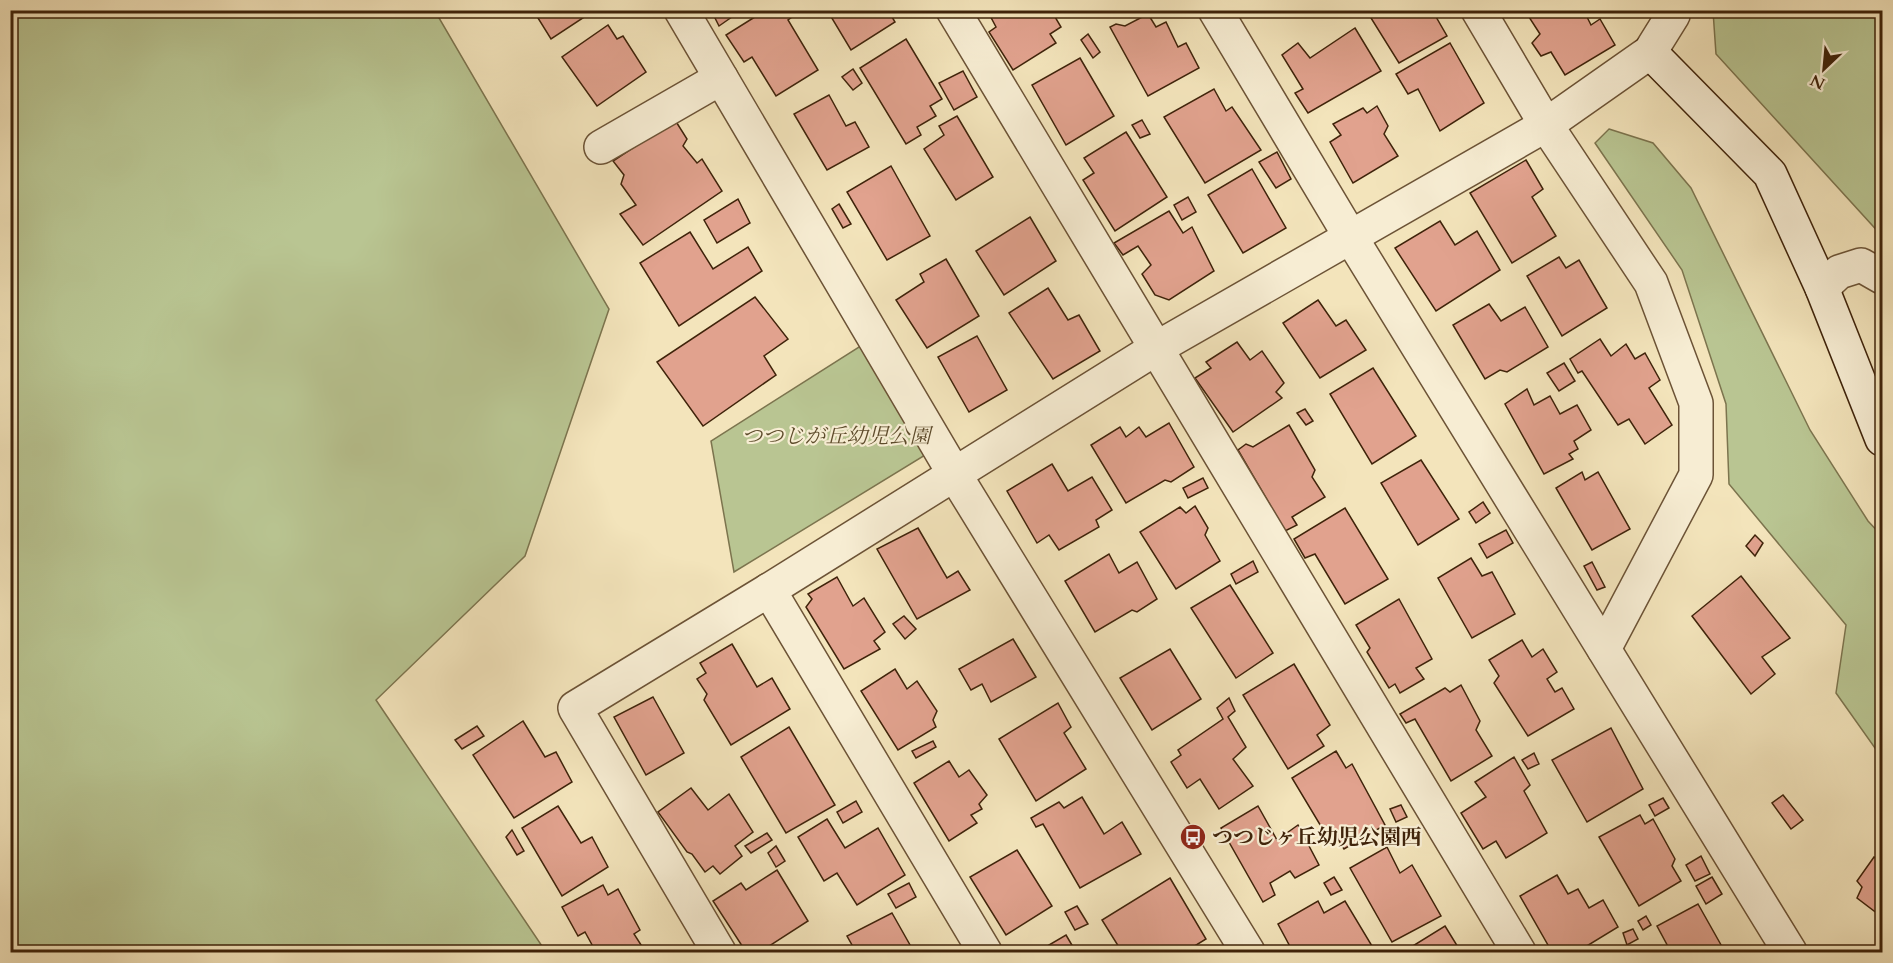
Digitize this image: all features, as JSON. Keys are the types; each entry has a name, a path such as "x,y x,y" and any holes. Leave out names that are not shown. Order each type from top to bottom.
{"street":[{"path":"681,10 955,475 1248,952"},
{"path":"953,10 1519,952"},
{"path":"1215,10 1350,236 1790,952"},
{"path":"1478,10 1546,125 1651,283 1696,403 1696,476 1604,649"},
{"path":"719,952 575,708 955,475 1155,349 1546,125 1650,52 1673,15 1672,10"},
{"path":"1650,52 1770,174 1876,403 1882,439"},
{"path":"601,147 721,78"},
{"path":"1822,288 1839,272 1861,265 1882,277"},
{"path":"769,590 985,952"}],"green space":[{"path":"10,11 435,11 609,309 525,556 376,700 546,952 11,952"},
{"path":"1713,11 1882,11 1882,236 1716,54"},
{"path":"1609,129 1653,143 1691,188 1810,430 1868,521 1882,536 1882,758 1836,693 1846,625 1729,484 1726,404 1682,270 1595,143"},
{"name":"つつじが丘幼児公園","path":"870,340 935,449 734,572 711,441"}],"building":[{"path":"533,10 595,10 551,39"},
{"path":"724,10 739,12 719,26 714,16"},
{"path":"766,10 802,10 788,20 818,70 776,96 752,57 744,62 726,35"},
{"path":"827,10 888,10 895,22 851,50"},
{"path":"987,10 1051,10 1061,27 1050,34 1056,43 1013,70 989,32 996,27"},
{"path":"1366,10 1432,10 1447,36 1399,63"},
{"path":"1532,10 1576,10 1579,16 1586,15 1591,25 1600,19 1615,45 1565,75 1551,52 1541,56 1532,43 1540,34 1527,14"},
{"path":"1148,14 1156,27 1166,22 1178,47 1186,43 1199,68 1148,96 1110,27 1116,24 1125,26"},
{"path":"608,25 617,39 623,36 646,72 597,106 562,57"},
{"path":"1355,28 1381,71 1308,113 1295,93 1303,89 1282,55 1298,43 1310,58"},
{"path":"1088,34 1100,52 1093,58 1081,40"},
{"path":"906,39 942,99 930,106 936,116 917,127 921,135 906,144 860,68"},
{"path":"1450,43 1484,103 1440,131 1418,89 1408,94 1396,74"},
{"path":"1080,58 1114,116 1066,145 1032,85"},
{"path":"853,69 862,83 853,90 842,77"},
{"path":"963,71 977,97 954,110 939,83"},
{"path":"1214,89 1226,111 1232,107 1261,150 1205,183 1164,117"},
{"path":"829,95 846,126 855,122 869,147 827,170 794,114"},
{"path":"1377,106 1388,126 1384,134 1398,156 1353,183 1330,142 1341,135 1333,124 1363,108 1367,113"},
{"path":"957,116 993,177 956,200 924,149 944,135 939,126"},
{"path":"675,120 687,139 683,146 697,163 702,159 722,191 643,245 620,214 636,205 621,184 624,175 613,161"},
{"path":"1142,120 1150,134 1140,138 1132,125"},
{"path":"1126,132 1167,197 1115,231 1083,180 1094,173 1084,158"},
{"path":"1277,152 1291,179 1276,188 1259,162"},
{"path":"1526,160 1543,189 1532,197 1556,236 1512,263 1470,193"},
{"path":"891,166 930,236 887,260 847,192"},
{"path":"1252,169 1286,228 1243,253 1208,195"},
{"path":"1188,197 1196,212 1182,220 1174,205"},
{"path":"738,199 750,223 717,243 704,220"},
{"path":"839,204 851,224 843,228 832,209"},
{"path":"1169,211 1183,233 1192,227 1214,271 1169,300 1155,295 1142,274 1151,265 1138,246 1123,255 1114,243"},
{"path":"1030,217 1056,261 1004,295 976,251"},
{"path":"1440,221 1455,245 1477,231 1500,270 1436,311 1395,248"},
{"path":"690,232 713,269 748,247 762,271 679,326 640,263"},
{"path":"1559,257 1566,268 1579,260 1607,308 1562,336 1527,276"},
{"path":"946,259 979,316 927,348 896,300 924,282 920,274"},
{"path":"1048,288 1068,320 1079,315 1100,351 1053,379 1009,313"},
{"path":"755,297 788,339 764,356 776,375 703,426 657,362"},
{"path":"1318,300 1336,326 1346,320 1366,350 1320,378 1283,323"},
{"path":"1489,304 1501,321 1525,307 1548,347 1507,372 1500,370 1485,379 1453,325"},
{"path":"977,336 1007,390 969,412 938,357"},
{"path":"1600,339 1611,356 1626,344 1635,359 1645,353 1660,380 1649,388 1672,425 1645,444 1629,419 1618,425 1582,371 1578,373 1570,359"},
{"path":"1237,342 1250,360 1262,351 1284,383 1276,392 1282,398 1233,432 1195,378 1211,368 1206,362"},
{"path":"1564,363 1575,381 1559,391 1547,373"},
{"path":"1373,368 1416,436 1372,464 1330,394"},
{"path":"1527,389 1534,405 1550,396 1560,414 1577,405 1591,430 1574,441 1578,449 1569,454 1573,459 1544,474 1505,404"},
{"path":"1305,409 1313,421 1306,425 1297,413"},
{"path":"1169,423 1194,467 1171,482 1165,480 1126,503 1091,445 1120,427 1126,437 1139,427 1146,437"},
{"path":"1289,425 1315,470 1312,477 1325,497 1292,517 1297,525 1285,531 1238,450 1246,444 1253,447"},
{"path":"1421,460 1459,519 1418,545 1381,483"},
{"path":"1052,464 1068,491 1092,477 1112,510 1096,520 1099,527 1059,550 1049,535 1037,543 1007,491"},
{"path":"1582,472 1585,480 1598,472 1630,529 1592,550 1556,488"},
{"path":"1203,478 1208,488 1188,498 1183,488"},
{"path":"1483,502 1490,513 1476,523 1469,512"},
{"path":"1195,506 1208,528 1205,535 1220,561 1176,589 1140,532 1180,507 1186,513"},
{"path":"1345,508 1388,579 1345,604 1315,554 1305,558 1294,539"},
{"path":"918,528 947,578 958,571 970,590 917,619 877,549"},
{"path":"1506,530 1513,543 1487,558 1479,544"},
{"path":"1755,535 1763,543 1755,556 1746,546"},
{"path":"1109,554 1119,573 1137,562 1157,599 1137,612 1132,610 1095,632 1065,581"},
{"path":"1471,558 1482,576 1492,572 1515,614 1472,638 1438,578"},
{"path":"1253,561 1258,572 1236,584 1231,574"},
{"path":"1592,562 1605,587 1597,590 1584,566"},
{"path":"1741,576 1790,638 1762,657 1775,674 1751,694 1692,616"},
{"path":"837,577 853,606 864,598 885,632 874,641 880,649 844,669 806,607 812,599 808,594"},
{"path":"1230,585 1273,653 1236,678 1191,608"},
{"path":"1399,599 1432,659 1416,668 1424,679 1400,693 1395,684 1389,688 1367,652 1370,648 1356,625"},
{"path":"904,616 916,629 905,639 893,624"},
{"path":"1013,639 1036,677 991,702 982,684 971,690 959,669"},
{"path":"1522,640 1532,657 1543,649 1557,672 1547,679 1555,692 1562,688 1574,709 1528,736 1494,683 1499,676 1489,660"},
{"path":"732,644 757,687 772,678 790,709 731,745 704,700 707,694 697,679 706,673 700,663"},
{"path":"1170,649 1201,699 1152,730 1120,678"},
{"path":"1294,664 1330,725 1317,735 1324,746 1288,769 1243,695"},
{"path":"895,669 907,689 917,681 937,711 933,720 936,727 898,750 861,691"},
{"path":"1461,685 1480,721 1476,730 1492,756 1451,781 1415,719 1406,723 1400,714 1445,688 1450,692"},
{"path":"653,697 684,753 646,775 614,717"},
{"path":"1229,698 1235,711 1228,717 1246,747 1233,759 1253,786 1219,809 1200,779 1187,788 1171,762 1181,755 1178,750 1223,719 1217,708"},
{"path":"1058,703 1071,727 1064,733 1086,769 1036,801 999,739"},
{"path":"523,721 545,757 556,752 572,782 514,818 473,755"},
{"path":"477,726 484,736 462,749 455,740"},
{"path":"789,727 835,805 786,833 741,757"},
{"path":"1611,728 1643,789 1587,822 1552,760"},
{"path":"933,741 936,747 916,758 912,751"},
{"path":"1336,751 1346,768 1352,764 1385,825 1344,849 1338,839 1331,843 1292,778"},
{"path":"1534,753 1539,764 1528,769 1522,760"},
{"path":"1514,757 1530,785 1524,791 1547,833 1506,858 1496,841 1483,849 1461,813 1486,797 1475,782"},
{"path":"949,761 959,777 969,770 987,795 979,804 982,809 971,815 977,823 949,841 914,783"},
{"path":"691,788 708,810 729,794 753,832 735,846 742,856 720,874 713,866 705,872 692,854 687,852 658,812"},
{"path":"1783,795 1803,820 1791,829 1772,803"},
{"path":"1082,797 1104,834 1122,822 1141,854 1080,888 1043,824 1036,827 1031,818 1059,802 1064,808"},
{"path":"1663,798 1669,808 1655,816 1649,805"},
{"path":"856,801 862,812 843,823 837,812"},
{"path":"1401,805 1407,817 1396,822 1390,809"},
{"path":"558,806 581,843 592,837 608,867 562,896 522,828"},
{"path":"1258,806 1277,840 1298,825 1319,865 1295,878 1290,871 1270,883 1275,895 1263,902 1221,828"},
{"path":"1640,815 1645,824 1653,819 1675,859 1672,866 1681,881 1639,906 1599,837"},
{"path":"827,819 845,848 878,828 905,875 857,905 837,873 824,881 798,837"},
{"path":"512,830 524,851 517,855 506,837"},
{"path":"1416,831 1420,837 1403,846 1399,839"},
{"path":"767,833 772,840 751,853 745,846"},
{"path":"776,846 785,861 776,867 768,853"},
{"path":"1387,847 1400,873 1412,865 1441,916 1392,942 1350,868"},
{"path":"1017,850 1052,906 1006,935 970,877"},
{"path":"1701,856 1710,874 1695,881 1686,865"},
{"path":"1874,857 1882,861 1882,917 1857,898 1862,887 1857,881"},
{"path":"777,870 808,921 760,952 746,952 713,901 741,883 746,890"},
{"path":"1557,875 1568,894 1578,889 1589,908 1603,900 1618,927 1577,952 1552,952 1520,896"},
{"path":"1334,877 1342,890 1331,895 1324,883"},
{"path":"1712,877 1722,894 1706,904 1696,886"},
{"path":"1170,878 1206,939 1185,952 1122,952 1102,920"},
{"path":"909,883 916,897 896,908 888,894"},
{"path":"603,885 608,895 618,889 640,930 634,934 643,948 635,952 596,952 585,932 578,936 562,907"},
{"path":"1318,901 1324,913 1345,901 1375,951 1293,952 1278,924"},
{"path":"1698,904 1725,952 1671,952 1657,926"},
{"path":"1077,906 1088,924 1075,930 1065,912"},
{"path":"892,913 914,952 856,952 847,936"},
{"path":"1646,916 1651,925 1643,930 1638,921"},
{"path":"1445,926 1461,952 1403,952"},
{"path":"1633,929 1638,939 1627,945 1623,933"},
{"path":"1066,935 1076,952 1037,952"}],"place":[{"name":"つつじヶ丘幼児公園西","path":"1193,837"}]}
